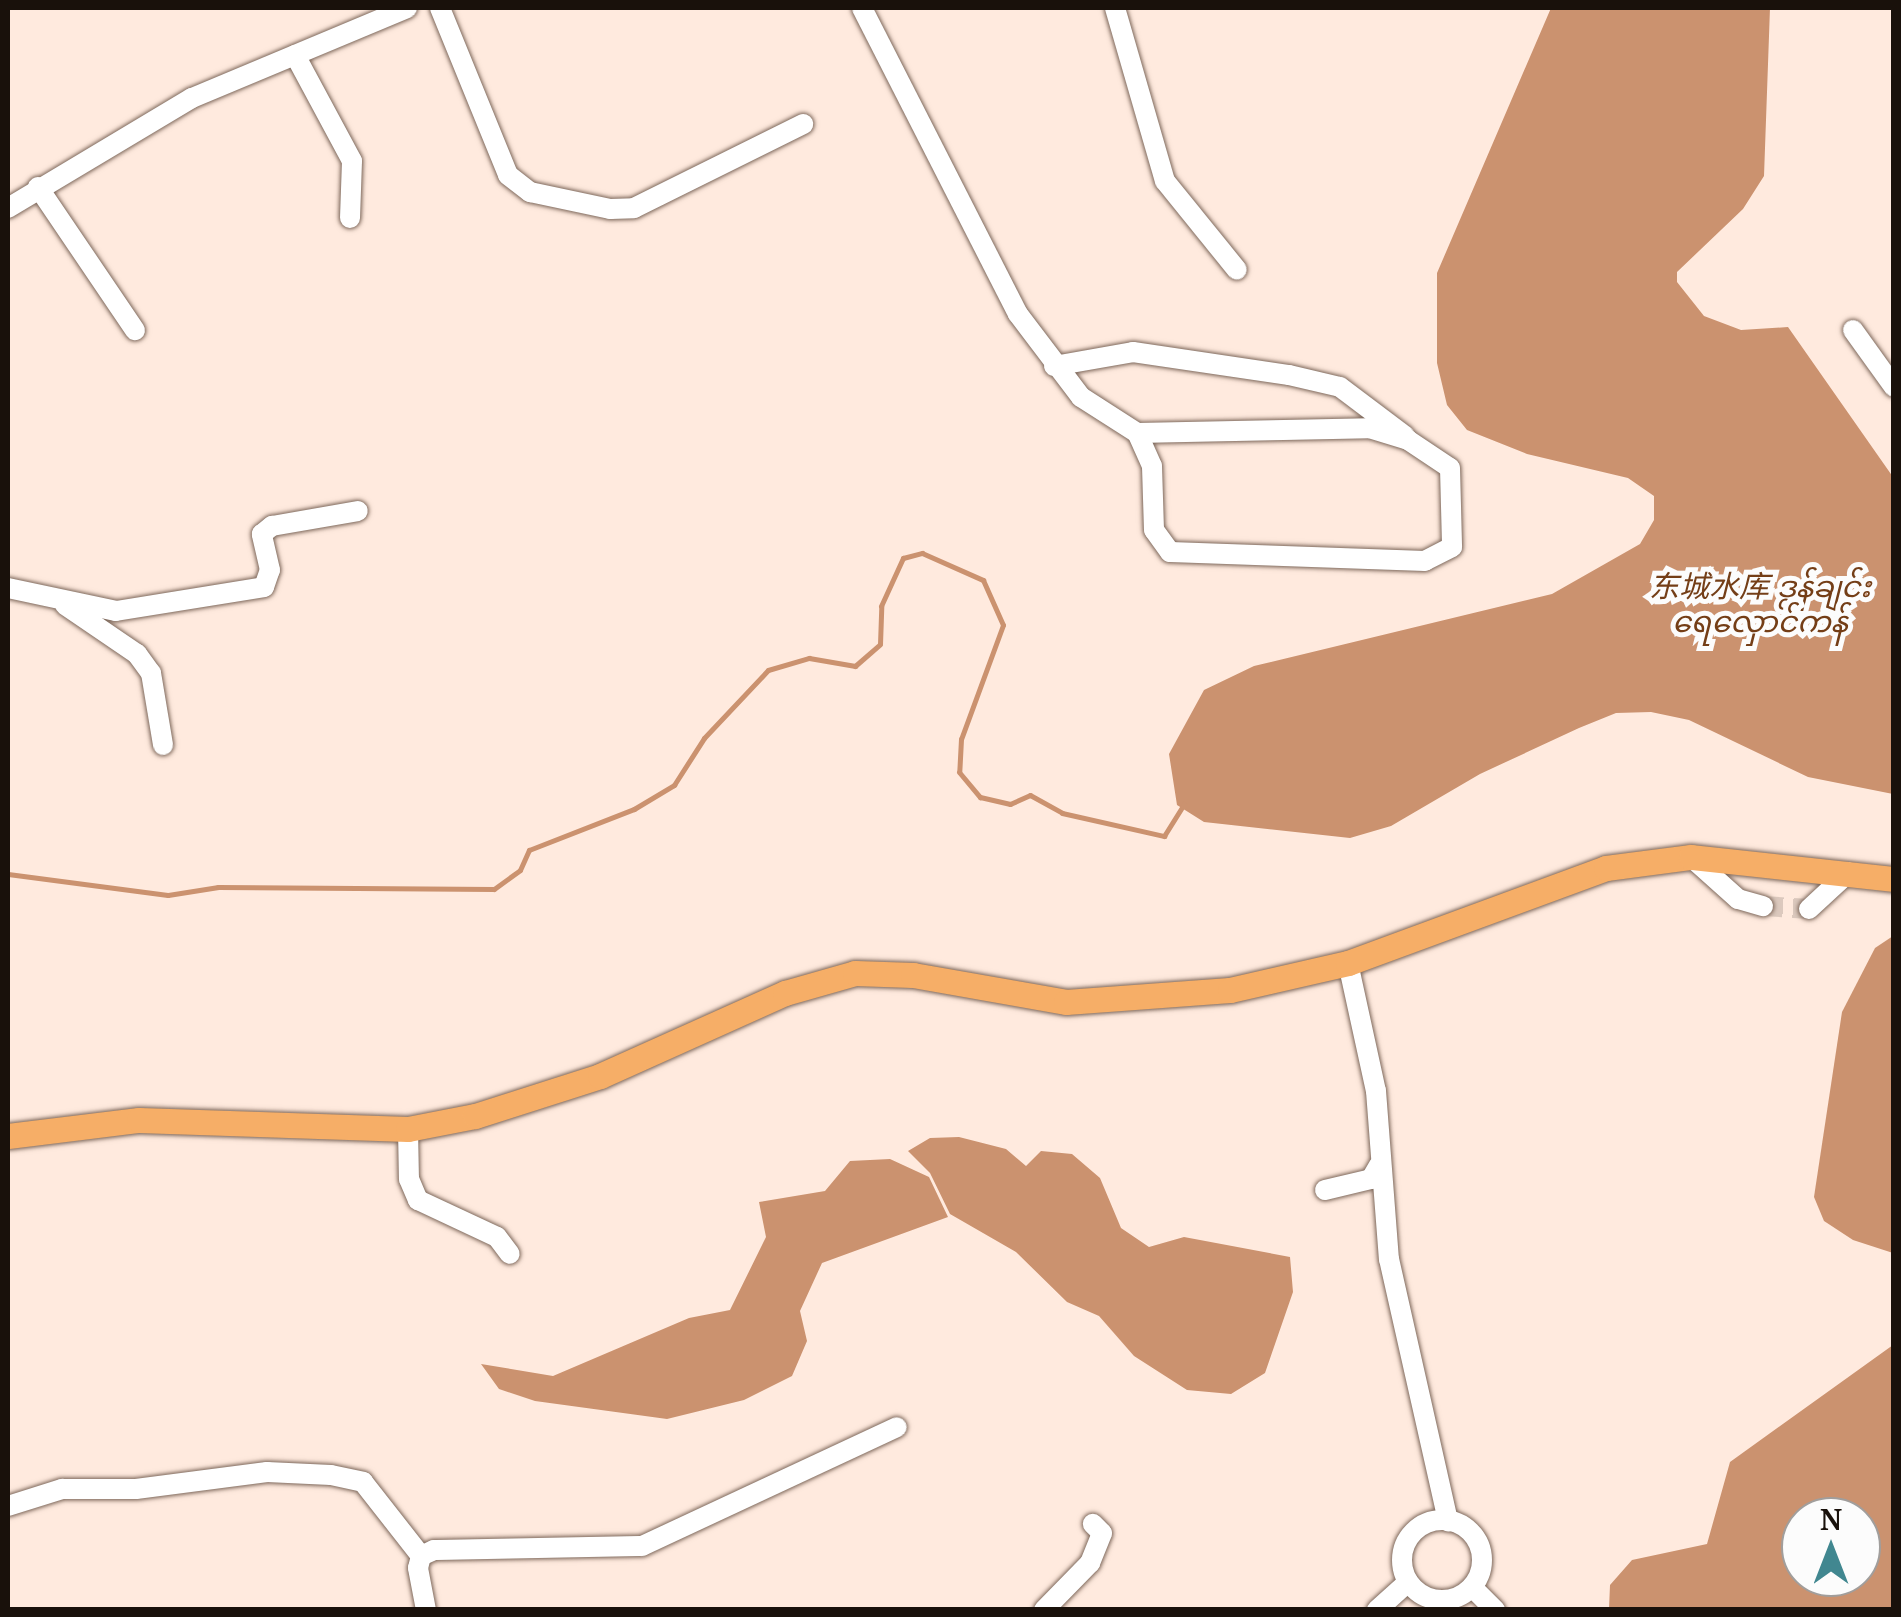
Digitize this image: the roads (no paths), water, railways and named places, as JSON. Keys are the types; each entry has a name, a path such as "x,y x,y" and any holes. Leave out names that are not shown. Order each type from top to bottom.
{"main road":[{"path":"8,1136 139,1120 408,1130 476,1116 600,1076 785,993 855,973 913,975 1066,1002 1126,1003 1230,990 1348,963 1606,868 1691,857 1894,879"}],"street":[{"path":"8,208 192,98 406,8"},
{"path":"440,8 508,175 530,192 610,210 634,208 803,124"},
{"path":"862,8 974,233 1054,366 1081,397 1137,433 1152,466 1154,530 1170,552 1425,561 1452,547 1450,468 1340,387 1288,375 1132,352 1054,366"},
{"path":"1115,8 1166,181 1237,270"},
{"path":"294,56 352,162 350,218"},
{"path":"38,187 135,330"},
{"path":"1852,330 1894,387"},
{"path":"1137,433 1368,428 1408,440"},
{"path":"8,588 60,601 141,610 264,587 270,570 262,534 272,526 358,511"},
{"path":"60,601 137,654 151,673 162,746"},
{"path":"1691,857 1738,898 1763,906"},
{"path":"1810,908 1849,872"},
{"path":"1348,963 1376,1091 1378,1165 1389,1259 1448,1521 1479,1544 1481,1570 1472,1587 1442,1600 1408,1582"},
{"path":"408,1130 409,1178 418,1200 497,1236 510,1254"},
{"path":"1325,1190 1371,1178 1378,1165"},
{"path":"421,1556 434,1550 642,1546 897,1428"},
{"path":"8,1506 62,1489 136,1489 268,1472 332,1474 364,1482 421,1556 418,1584 426,1610"},
{"path":"1408,1582 1405,1544 1422,1526 1448,1521"},
{"path":"1044,1610 1090,1564 1102,1532 1093,1524"},
{"path":"1377,1610 1408,1582"},
{"path":"1472,1587 1495,1610"}],"water":[{"name":"东城水库 ဒွန်ချင်း ရေလှောင်ကန်","path":"1551,8 1770,8 1764,176 1743,209 1677,272 1677,282 1704,316 1741,330 1788,327 1893,477 1893,794 1808,777 1689,720 1651,712 1616,713 1480,774 1391,826 1350,838 1204,822 1177,805 1169,754 1204,690 1254,666 1552,594 1640,544 1654,520 1654,496 1628,478 1527,454 1467,430 1447,405 1437,363 1437,273"},
{"path":"1893,936 1893,1253 1853,1240 1824,1221 1814,1197 1842,1012 1875,948"},
{"path":"959,1137 1006,1149 1026,1166 1041,1151 1072,1154 1100,1178 1121,1228 1149,1247 1184,1237 1290,1257 1293,1292 1265,1373 1231,1394 1187,1390 1134,1356 1099,1316 1067,1302 1016,1252 950,1214 930,1173 908,1151 930,1138"},
{"path":"890,1159 929,1177 948,1217 822,1263 800,1311 807,1341 792,1376 744,1400 667,1419 535,1401 499,1389 481,1364 553,1376 689,1318 730,1310 766,1237 759,1202 825,1191 850,1161"},
{"path":"1893,1345 1893,1609 1609,1609 1610,1585 1632,1560 1707,1544 1730,1462"}],"waterway":[{"path":"8,874 168,895 218,887 494,889 520,870 529,850 634,809 674,785 704,738 768,670 809,658 855,666 880,644 881,606 903,558 922,553 983,580 1003,625 961,739 959,772 980,797 1010,804 1030,795 1062,813 1164,836 1184,804"}],"tunnel":[{"path":"1763,906 1809,909"}]}
